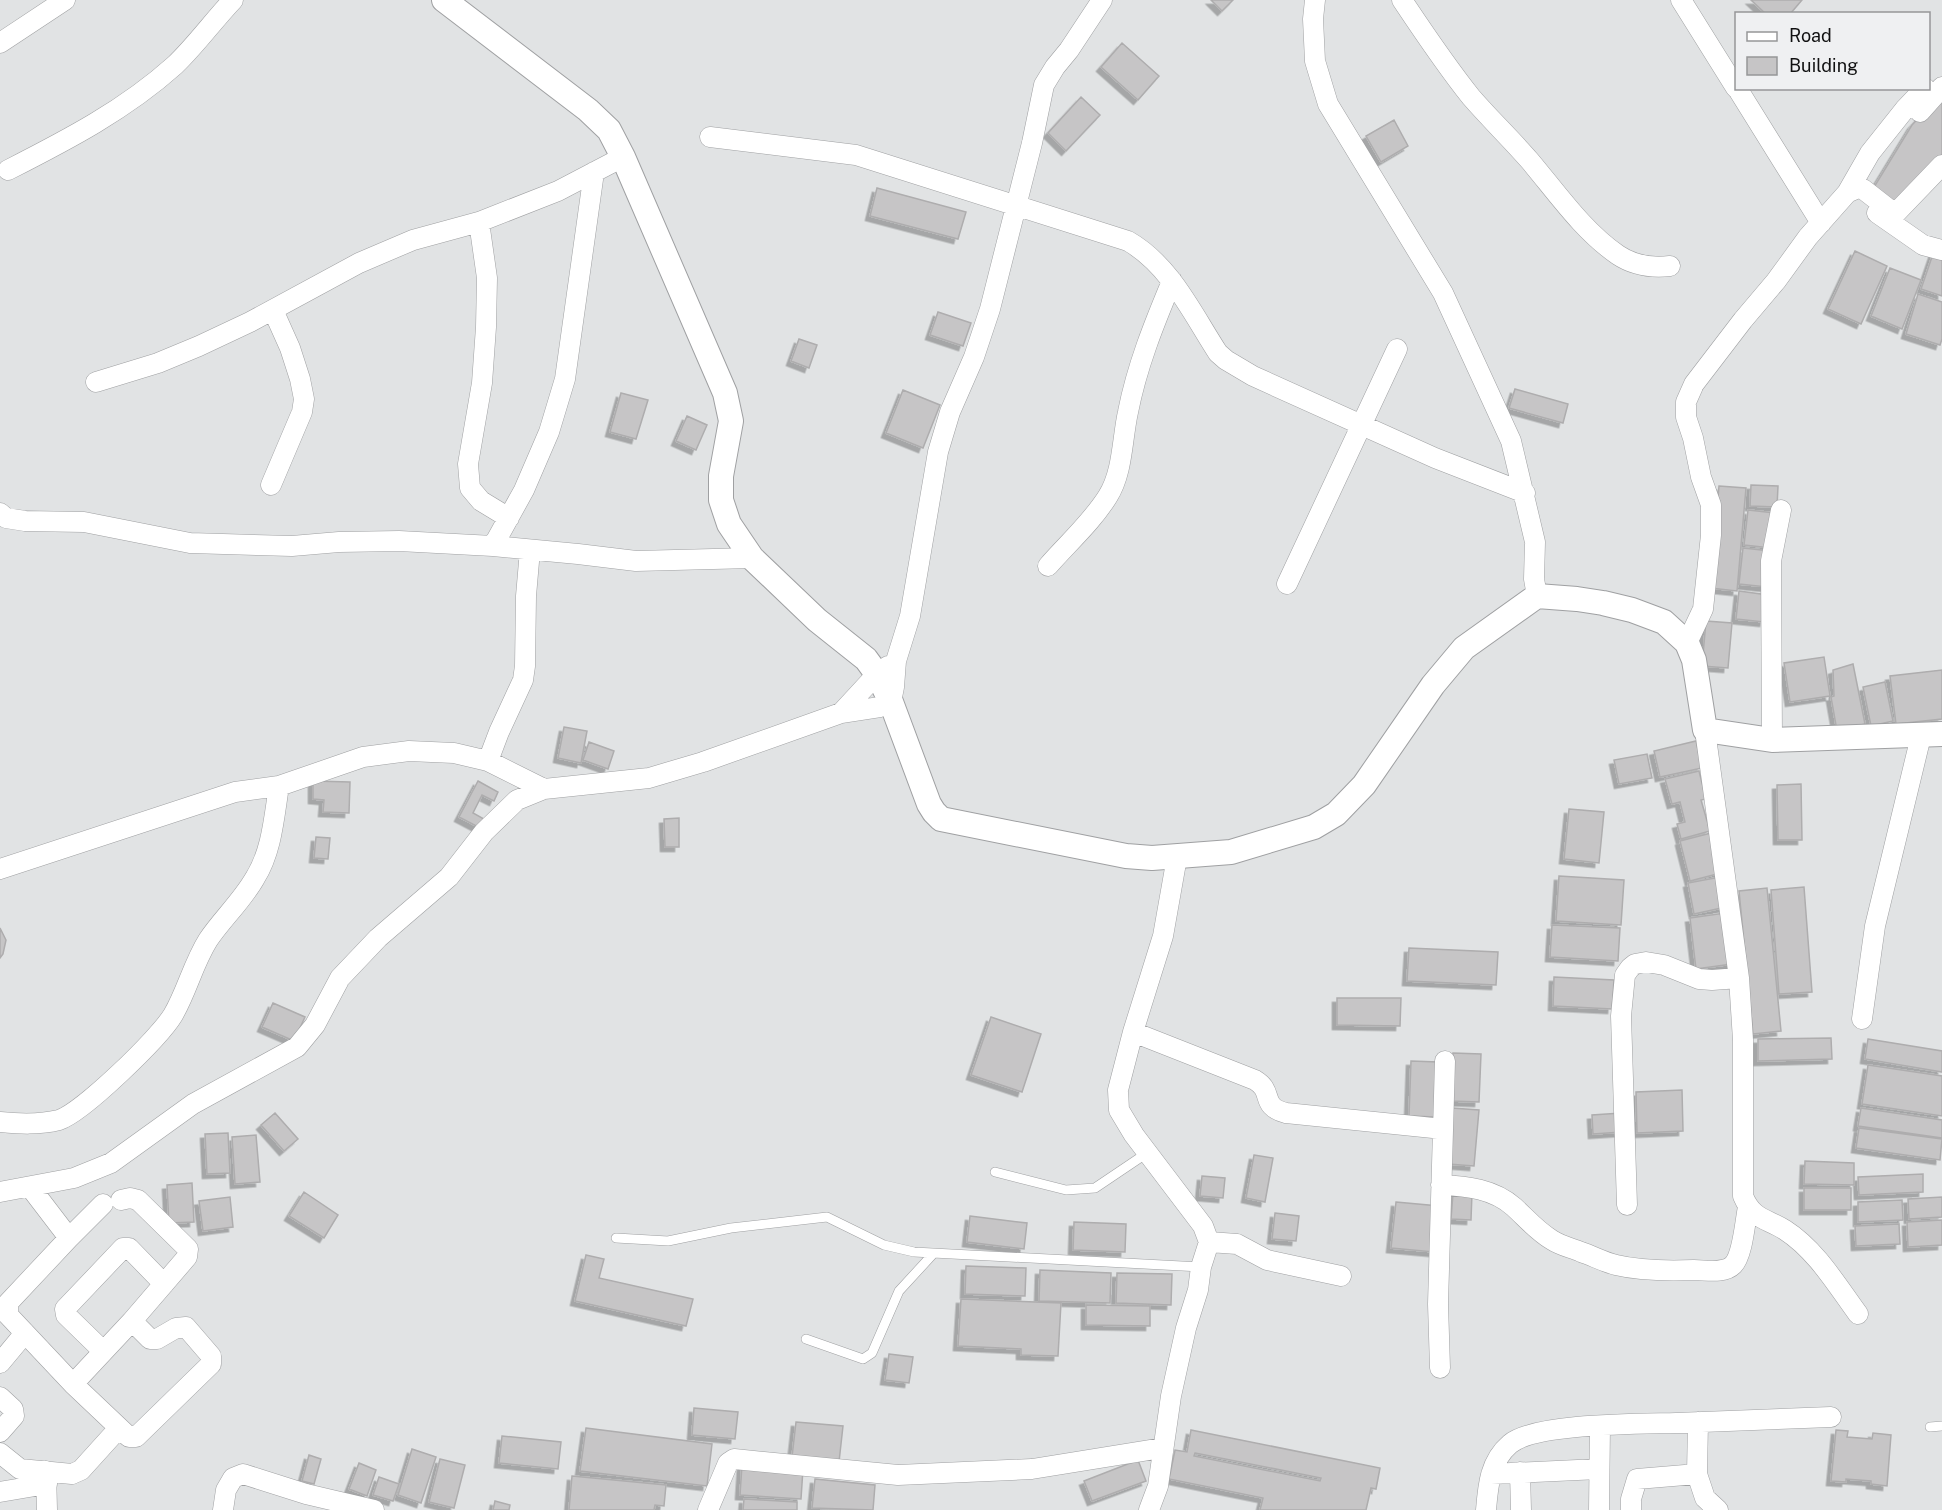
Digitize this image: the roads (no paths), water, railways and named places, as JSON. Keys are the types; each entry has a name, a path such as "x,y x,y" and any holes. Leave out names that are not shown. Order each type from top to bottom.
{"street":[{"path":"0,43 65,0"},
{"path":"3,168 58,145 113,113 176,64 233,0"},
{"path":"444,0 588,110 609,130 623,157 725,393 731,421 721,476 721,500 729,524 752,558 817,620 866,659 886,668"},
{"path":"841,713 886,668 909,616 938,452 950,412 974,357 990,309 1044,86 1102,0"},
{"path":"1315,0 1313,19 1315,61 1328,104 1443,294 1511,441 1535,542 1534,579 1537,596"},
{"path":"1402,0 1472,98 1504,131 1591,233 1629,261 1655,268 1670,266"},
{"path":"1681,0 1735,85"},
{"path":"1687,643 1703,609 1711,535 1711,505 1701,477 1686,417 1686,402 1694,384 1821,223 1855,191 1889,149 1942,70"},
{"path":"1738,90 1821,223"},
{"path":"1855,191 1870,153 1905,109 1930,90"},
{"path":"710,137 856,155 1128,241 1150,256 1172,281 1218,352 1226,360 1253,376 1435,458 1525,493"},
{"path":"96,382 158,363 199,346 273,310 359,263 413,240 479,222 558,191 623,157"},
{"path":"1855,191 1895,214 1942,165"},
{"path":"493,546 524,490 549,432 565,379 594,172"},
{"path":"1855,191 1923,245 1942,250"},
{"path":"479,222 487,278 486,327 482,383 468,464 470,488 481,501 509,518"},
{"path":"1048,566 1107,497 1117,477 1128,411 1138,372 1151,329 1172,281"},
{"path":"271,485 302,412 304,399 290,348 273,310"},
{"path":"1287,584 1397,349"},
{"path":"1772,740 1771,561 1781,510"},
{"path":"0,513 6,518 25,521 84,522 190,543 292,546 399,541 493,546 636,561 752,558"},
{"path":"488,761 498,732 523,680 530,550"},
{"path":"886,668 891,702 929,804 941,819 1126,856 1177,857 1231,852 1314,827 1336,814 1364,784 1433,685 1464,648 1537,596 1578,599 1632,610 1664,622 1687,643 1694,660 1705,730 1738,978 1743,1040 1743,1196 1748,1207 1758,1218 1782,1228 1803,1242 1858,1314"},
{"path":"0,1192 74,1178 111,1163 193,1104 297,1047 315,1025 340,978 378,938 449,877 484,832 517,800 544,789 649,778 703,762 841,713 880,707 891,702"},
{"path":"1705,730 1772,740 1932,735 1875,926 1862,1019"},
{"path":"0,869 235,792 279,786 363,757 409,751 454,753 488,761 544,789"},
{"path":"0,1122 30,1125 60,1119 79,1109 161,1031 173,1014 208,940 256,878 269,845 279,786"},
{"path":"1149,1510 1158,1486 1171,1396 1186,1328 1209,1242 1203,1226 1119,1110 1118,1090 1133,1032 1163,936 1177,857"},
{"path":"1627,1205 1621,1016 1623,985 1629,968 1635,964 1656,963 1699,978 1712,980 1738,978"},
{"path":"1133,1032 1255,1080 1263,1085 1270,1106 1276,1110 1286,1113 1443,1129"},
{"path":"1440,1368 1438,1304 1445,1061"},
{"path":"1441,1185 1466,1186 1492,1193 1512,1205 1534,1227 1554,1242 1624,1266 1672,1271 1717,1271 1732,1266 1741,1245 1748,1207"},
{"path":"30,1187 69,1238"},
{"path":"73,1384 132,1321 187,1257 188,1249 138,1200 130,1198 112,1202 69,1238 8,1303 8,1315 73,1384 119,1428 129,1437 136,1437 211,1364 211,1356 186,1327 176,1328 157,1340 150,1339 132,1321"},
{"path":"1209,1242 1237,1244 1267,1260 1341,1276"},
{"path":"103,1351 66,1315 65,1309 123,1248 129,1248 164,1284"},
{"path":"0,1363 25,1334"},
{"path":"0,1397 13,1409 14,1416 0,1432"},
{"path":"1486,1510 1488,1488 1495,1461 1511,1442 1535,1433 1600,1426 1831,1417"},
{"path":"1698,1422 1697,1474 1705,1498 1718,1510"},
{"path":"1599,1510 1600,1426"},
{"path":"0,1492 81,1470 119,1428"},
{"path":"708,1510 728,1463 734,1459 830,1469 919,1474 1032,1468 1162,1448"},
{"path":"0,1454 20,1469 46,1478"},
{"path":"1491,1474 1599,1469"},
{"path":"1520,1472 1521,1510"},
{"path":"223,1510 226,1490 233,1478 243,1474 306,1494 374,1510"},
{"path":"1631,1510 1632,1493 1637,1479 1697,1474"},
{"path":"46,1478 46,1510"}],"lane":[{"path":"995,1172 1066,1191 1095,1188 1148,1153"},
{"path":"616,1238 668,1241 731,1228 827,1217 884,1245 915,1252 1201,1267"},
{"path":"806,1339 863,1359 872,1353 899,1291 933,1254"},
{"path":"1930,1427 1942,1426"}]}
